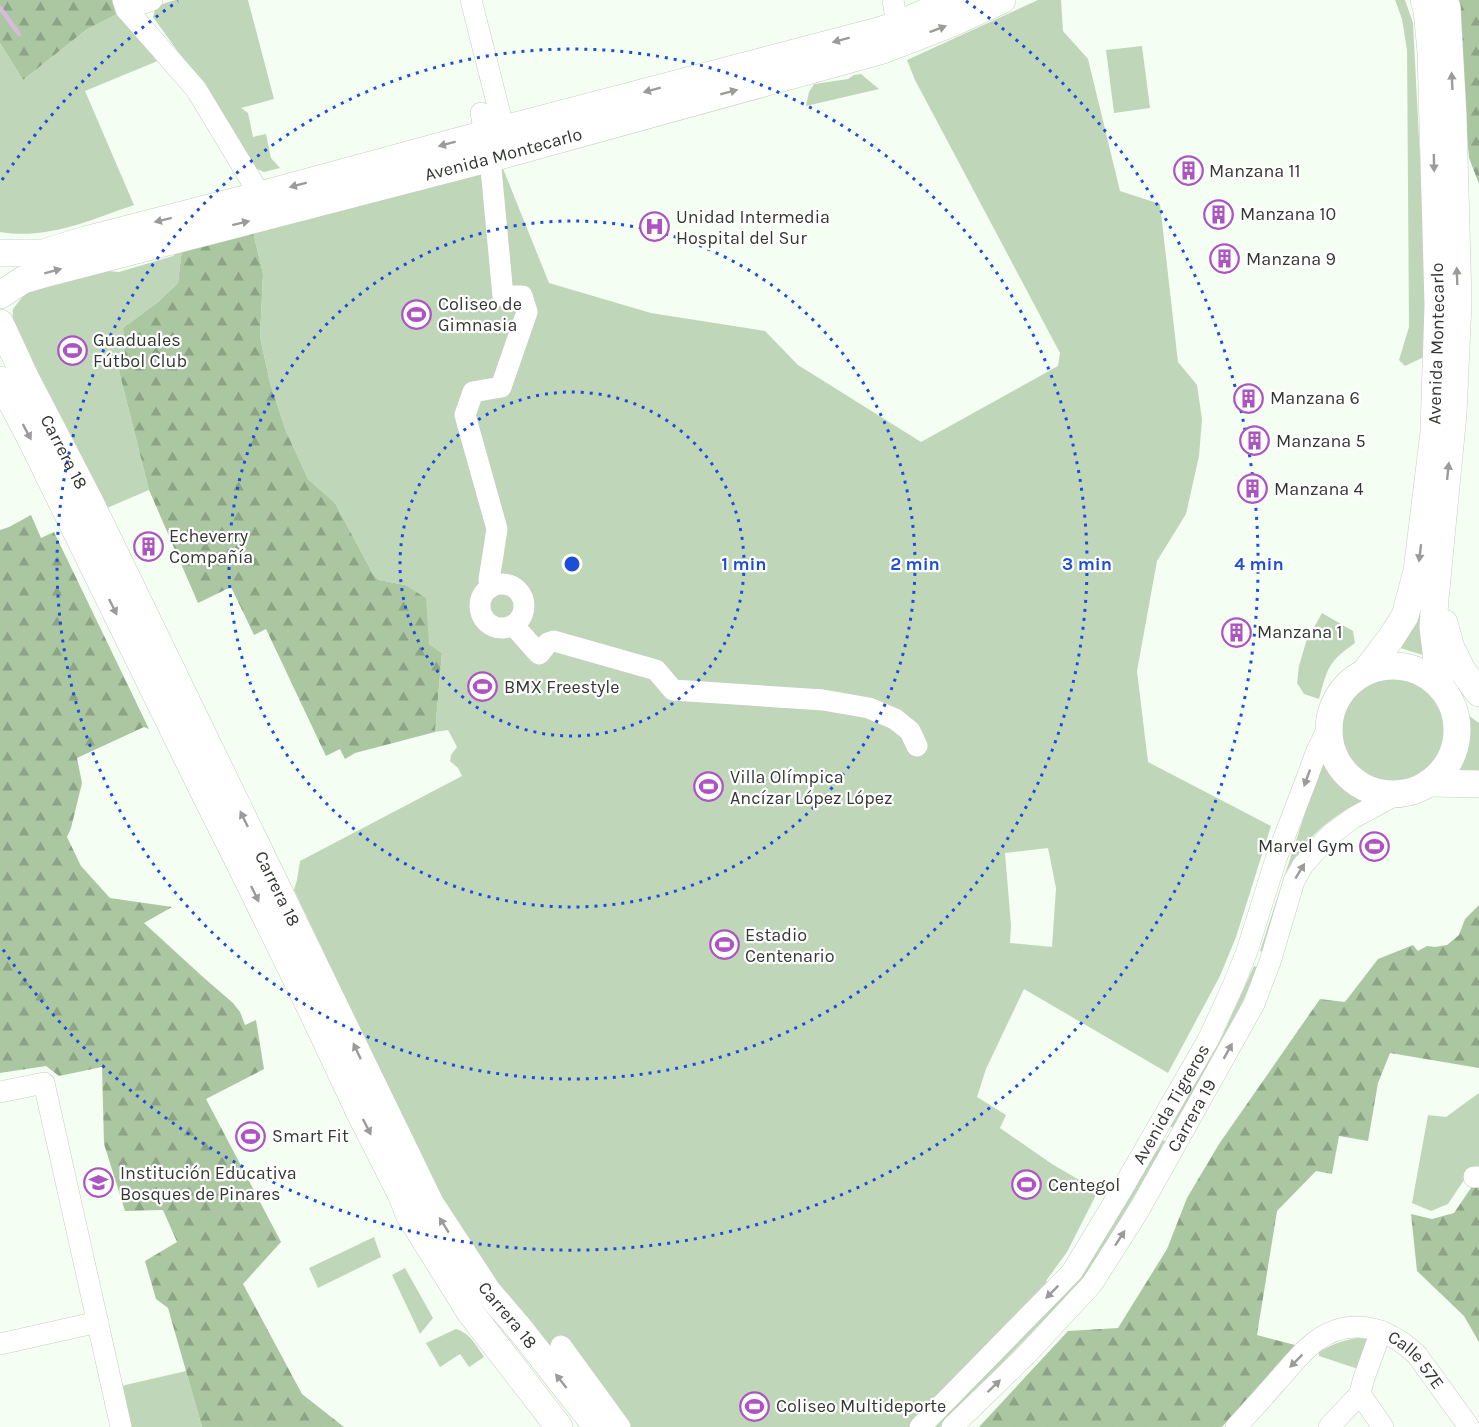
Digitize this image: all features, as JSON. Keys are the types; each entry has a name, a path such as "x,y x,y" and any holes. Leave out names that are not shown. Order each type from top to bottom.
{"main road":[{"name":"Avenida Montecarlo","path":"0,295 22,280 31,277 494,137 895,12 954,0"},
{"name":"Avenida Montecarlo","path":"0,253 43,253 85,240 494,137 883,50 950,24 1002,0"},
{"name":"Avenida Montecarlo","path":"1365,672 1405,616 1418,571 1434,432 1438,305 1431,52 1424,0"},
{"name":"Avenida Montecarlo","path":"1442,688 1433,627 1453,414 1458,302 1450,44 1448,8 1444,0"},
{"name":"Carrera 18","path":"0,322 430,1203 488,1292 597,1427"},
{"name":"Carrera 18","path":"0,380 241,866 410,1214 470,1312 559,1427"},
{"path":"1442,529 1440,580 1443,618 1451,648 1462,670 1479,693"},
{"path":"1442,688 1451,701 1455,713 1457,737 1450,760 1429,783 1413,791 1384,794 1361,786 1342,769 1331,746 1331,714 1340,694 1365,672 1394,665 1408,667 1422,672 1479,712"},
{"path":"1429,783 1479,784"}],"street":[{"path":"125,4 152,0"},
{"path":"471,0 494,137 503,296 522,296 527,312 501,387 473,392 465,415 497,529 489,580 491,587"},
{"path":"125,4 196,89 260,195"},
{"path":"497,584 510,585 523,598 523,614 514,626 494,628 482,618 481,598 491,587 497,584"},
{"path":"514,626 539,654 548,643 554,641 656,670 673,690 823,700 869,708 895,719 910,731 917,746"},
{"name":"Avenida Tigreros","path":"920,1427 1072,1272 1142,1155 1208,1040 1233,986 1247,951 1277,856 1316,753 1330,724"},
{"name":"Carrera 19","path":"952,1427 1026,1355 1092,1284 1139,1210 1254,1004 1270,962 1294,881 1303,865 1330,835 1353,818 1397,794"},
{"path":"0,1092 44,1083 121,1427"},
{"path":"0,1344 98,1322"},
{"name":"Calle 57E","path":"1236,1427 1293,1363 1316,1341 1349,1327 1367,1327 1382,1331 1407,1346 1417,1355 1469,1427"},
{"path":"1329,1427 1360,1394 1382,1331"},
{"path":"561,1346 620,1427"},
{"path":"1360,1394 1383,1427"}],"green space":[{"path":"0,0 114,0 119,13 86,30 23,80 0,43"},
{"path":"175,0 248,0 274,99 241,108 248,113 253,137 266,134 271,158 280,168 264,172 257,169 223,114 153,17 156,6"},
{"name":"Villa Olímpica Ancízar López López","path":"1038,0 1061,0 1063,31 1088,59 1120,191 1160,204 1178,362 1197,385 1202,419 1199,456 1186,514 1157,561 1137,671 1148,762 1271,826 1236,937 1220,976 1168,1073 1024,989 986,1069 977,1097 1006,1115 1000,1128 1052,1164 1098,1191 1067,1252 1046,1281 1055,1288 920,1427 603,1427 474,1252 444,1203 294,890 300,861 462,776 458,768 450,761 457,747 448,730 435,732 442,653 429,644 427,634 405,585 379,580 373,574 335,503 308,479 286,431 270,383 260,337 263,274 253,232 315,218 316,204 498,156 549,283 651,313 765,331 798,365 921,442 1058,366 1060,353 915,80 907,60","holes":["1048,848 1056,888 1052,947 1010,943 1011,925 1005,853"]},
{"path":"1395,0 1405,0 1413,23 1422,196 1426,356 1405,366 1399,360 1409,327 1407,50 1402,19"},
{"path":"1452,0 1479,0 1479,184 1469,158 1456,13"},
{"path":"119,13 160,60 85,91 134,205 52,231 18,234 0,232 0,43 23,80 86,30"},
{"path":"1142,46 1150,108 1114,113 1106,50"},
{"path":"861,74 879,89 806,106 809,92 814,84 848,79"},
{"path":"253,232 263,274 260,337 270,383 286,431 308,479 335,503 373,574 379,580 405,585 426,598 429,644 442,653 435,732 355,753 345,759 340,749 326,756 266,629 254,635 231,587 198,603 149,490 119,371 125,355 123,328 158,302 178,283 182,248"},
{"path":"182,248 178,283 158,302 123,328 125,355 119,371 149,490 100,511 12,329 13,309 27,291 97,270 119,272 173,256"},
{"path":"31,515 41,538 54,532 149,729 144,727 77,758 82,783 67,837 81,866 110,898 172,907 144,923 233,1003 240,1012 245,1025 256,1020 264,1069 206,1099 281,1242 243,1284 302,1394 344,1427 202,1427 168,1308 156,1299 145,1261 177,1242 163,1210 125,1211 104,1144 102,1067 59,1076 46,1066 0,1073 0,530"},
{"path":"1420,589 1429,657 1394,646"},
{"path":"1322,613 1353,631 1355,643 1339,655 1330,666 1319,699 1304,694 1297,683 1306,642"},
{"path":"1393,675 1414,679 1432,691 1444,709 1448,730 1444,751 1432,769 1414,781 1393,785 1372,781 1354,769 1342,751 1338,730 1342,709 1354,691 1372,679"},
{"path":"1468,715 1479,723 1479,773 1458,771 1467,744"},
{"path":"1323,758 1340,783 1362,801 1328,822 1301,851 1292,870 1264,953 1260,951"},
{"path":"1479,905 1479,1068 1390,1053 1378,1083 1368,1141 1339,1136 1332,1174 1316,1171 1277,1211 1257,1335 1295,1345 1222,1427 979,1427 1068,1331 1118,1328 1167,1249 1187,1198 1219,1144 1320,999 1345,1002 1378,959 1413,945 1418,951 1427,946 1447,945 1459,935 1465,919"},
{"path":"1254,966 1258,967 1220,1049 1173,1128 1170,1126 1220,1041"},
{"path":"1479,1093 1479,1168 1472,1168 1448,1204 1431,1211 1412,1203 1428,1115 1446,1117"},
{"path":"1162,1139 1166,1142 1081,1282 940,1427 933,1427 1065,1292"},
{"path":"1479,1181 1479,1342 1464,1316 1417,1271 1411,1214 1432,1219 1454,1213 1475,1182"},
{"path":"374,1237 381,1257 318,1288 309,1268"},
{"path":"405,1268 433,1318 420,1334 392,1275"},
{"path":"456,1329 469,1336 484,1357 469,1367 460,1354 440,1367 426,1343"},
{"path":"1358,1338 1370,1339 1361,1370 1319,1356 1319,1352 1329,1347"},
{"path":"186,1371 202,1427 130,1427 121,1386"}],"waterway":[{"path":"0,8 19,34"}],"place":[{"name":"Manzana 11","path":"1188,171"},
{"name":"Manzana 10","path":"1219,214"},
{"name":"Unidad Intermedia Hospital del Sur","path":"655,227"},
{"name":"Manzana 9","path":"1225,259"},
{"name":"Coliseo de Gimnasia","path":"417,314"},
{"name":"Guaduales Fútbol Club","path":"72,350"},
{"name":"Manzana 6","path":"1249,398"},
{"name":"Manzana 5","path":"1255,441"},
{"name":"Manzana 4","path":"1253,489"},
{"name":"Echeverry Compañía","path":"148,546"},
{"name":"Manzana 1","path":"1236,632"},
{"name":"BMX Freestyle","path":"483,687"},
{"name":"Villa Olímpica Ancízar López López","path":"709,787"},
{"name":"Marvel Gym","path":"1375,846"},
{"name":"Estadio Centenario","path":"724,945"},
{"name":"Smart Fit","path":"251,1136"},
{"name":"Institución Educativa Bosques de Pinares","path":"99,1183"},
{"name":"Centegol","path":"1027,1185"},
{"name":"Coliseo Multideporte","path":"755,1406"}]}
